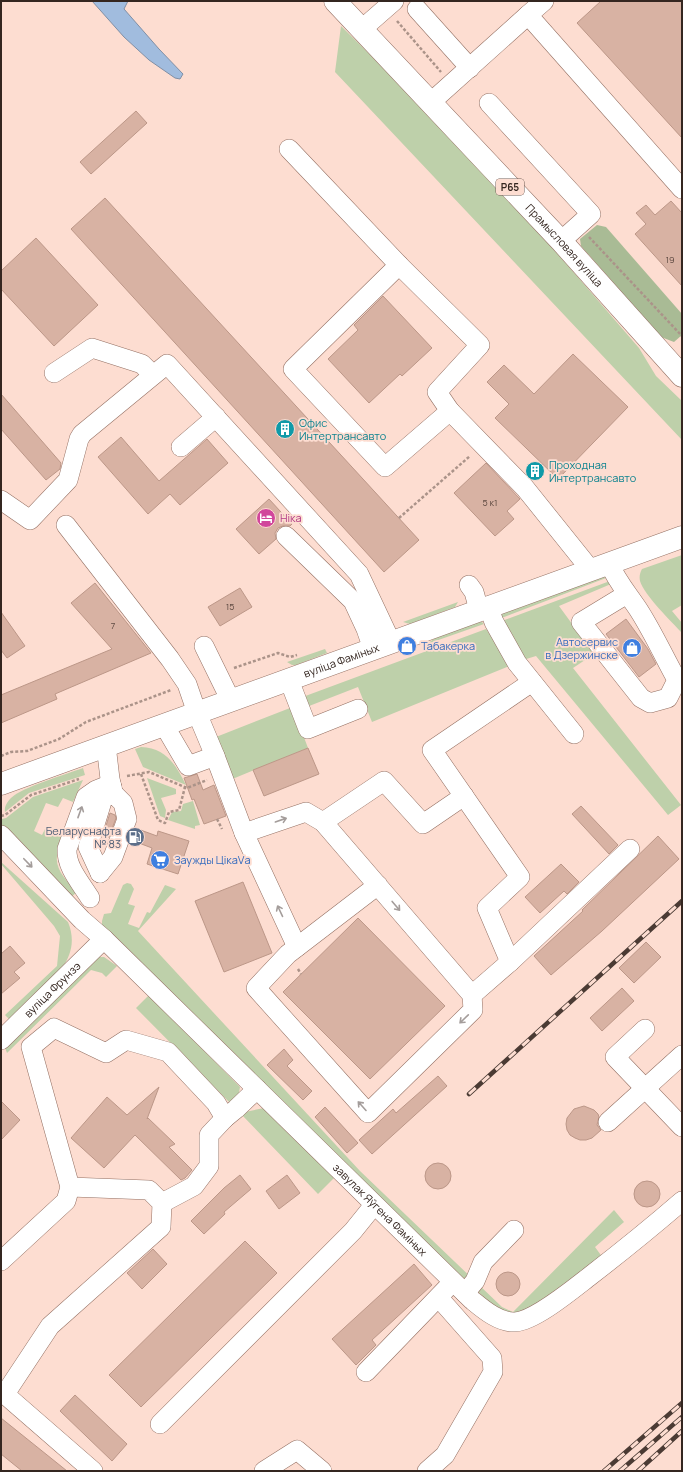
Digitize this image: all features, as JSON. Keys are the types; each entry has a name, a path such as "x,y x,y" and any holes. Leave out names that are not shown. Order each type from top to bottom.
{"main road":[{"name":"Прамысловая вуліца","path":"335,1 561,241 682,376"},
{"name":"вуліца Фаміных","path":"1,784 682,537"}],"street":[{"path":"430,103 544,1"},
{"path":"362,29 390,5"},
{"path":"417,9 470,68"},
{"path":"528,15 682,189"},
{"path":"490,103 591,214 561,241"},
{"path":"289,149 399,264 480,345 437,392 450,411 599,566 614,576 639,610 677,680 668,698 650,703 642,698 581,622 627,594"},
{"path":"399,264 293,369 385,467 450,411"},
{"path":"54,372 92,348 142,364 153,375"},
{"path":"1,500 30,520 68,480 79,439 82,434 167,364 359,574 382,646"},
{"path":"181,447 216,417"},
{"path":"66,525 170,658 187,684 244,833 297,947"},
{"path":"286,536 353,601 366,629 382,646"},
{"path":"469,585 483,608 494,622 517,663 574,734"},
{"path":"204,646 231,701"},
{"path":"289,680 308,729 358,709"},
{"path":"510,962 487,908 520,877 432,750 532,682"},
{"path":"164,725 188,766 215,756"},
{"path":"106,745 112,786 119,816"},
{"path":"323,822 384,781 423,824 464,796"},
{"path":"100,873 97,846 112,786"},
{"path":"90,898 66,858 67,849 86,797 96,790 112,786"},
{"path":"244,833 306,812 323,822 378,885 472,995 473,1010 368,1113 256,988 288,954 378,885"},
{"name":"завулак Яўгена Фаміных","path":"1,835 82,920 104,939 374,1205 487,1312 503,1320 514,1322 528,1320 564,1296 645,1233 682,1201"},
{"path":"82,920 112,838"},
{"path":"472,995 510,962 630,849"},
{"name":"вуліца Фрунзэ","path":"1,1040 104,939"},
{"path":"1,1261 66,1201 70,1186 31,1047 54,1028 106,1053 126,1040 168,1052 216,1103 225,1118"},
{"path":"645,1029 615,1057 682,1126"},
{"path":"608,1122 682,1055"},
{"path":"162,1203 194,1186 209,1166 209,1135 225,1118 257,1089"},
{"path":"70,1186 149,1190 162,1203 161,1227 50,1326 3,1392 93,1471"},
{"path":"160,1424 353,1230 374,1205"},
{"path":"366,1372 439,1298 459,1287 475,1281 483,1262 514,1230"},
{"path":"427,1471 445,1455 493,1372 492,1358 439,1298"},
{"path":"264,1471 297,1450 322,1471"}],"path":[{"path":"390,5 451,84"},
{"path":"578,226 682,336"},
{"path":"399,518 483,444"},
{"path":"1,816 5,815 31,795 86,777 112,786 149,772 187,788 221,775"},
{"path":"141,774 158,820 165,823 169,812 179,810 185,787"}],"green space":[{"path":"341,26 411,95 545,239 639,348 656,376 682,401 682,440 335,72"},
{"path":"597,225 606,227 682,314 682,335 674,342 661,337 581,246 580,239"},
{"path":"682,555 682,605 672,611 682,623 682,633 647,593 640,581 640,573 642,569"},
{"path":"601,575 606,578 499,619 499,615"},
{"path":"610,581 611,584 559,606 594,654 573,668 681,805 668,815 536,656 523,660 499,622"},
{"path":"458,602 455,607 410,624 403,622"},
{"path":"470,621 482,622 484,624 427,644 447,629"},
{"path":"486,629 512,665 372,722 358,687 304,708 300,698"},
{"path":"325,649 327,653 296,665 292,665 287,662"},
{"path":"290,708 294,711 308,748 230,780 216,737"},
{"path":"141,747 150,748 164,754 174,764 186,785 143,767 135,749"},
{"path":"83,768 85,775 29,793 5,812 7,803 17,794 34,785"},
{"path":"147,778 176,789 176,794 161,798 166,810 165,818 160,816"},
{"path":"83,780 73,802 63,798 58,807 46,803 34,831 42,835 45,829 62,837 57,861 63,876 77,892 70,898 2,827 2,819 6,818 33,797"},
{"path":"193,801 200,825 195,826 195,829 168,820 172,812 181,811 183,804"},
{"path":"1,862 68,922 72,940 70,952 62,968 10,1020 5,1015 57,966 60,936 54,926 1,864"},
{"path":"127,883 131,884 134,889 128,904 135,906 128,924 139,928 147,912 150,913 165,885 176,889 138,931 360,1171 502,1307 513,1312 614,1210 624,1222 595,1247 603,1258 523,1314 500,1312 356,1179 102,926 104,914 111,913 123,885"},
{"path":"97,957 104,957 117,966 106,977 102,973 91,970 7,1053 4,1045"},
{"path":"149,995 240,1087 238,1098 232,1105 136,1008"},
{"path":"264,1108 335,1177 318,1194 240,1113"}],"water":[{"path":"92,1 128,1 124,9 183,74 180,79 175,78 149,60 124,37"}],"building":[{"path":"601,1 682,1 682,138 577,23"},
{"path":"136,111 147,123 91,174 80,162"},
{"name":"Офис Интертрансавто","path":"105,198 419,540 384,572 71,229"},
{"path":"671,201 682,213 682,286 635,234 646,224 636,213 646,205 655,215"},
{"path":"36,238 98,305 54,346 1,289 1,271"},
{"path":"383,296 432,348 402,376 400,374 369,403 328,359 358,330 354,325"},
{"path":"573,354 628,407 558,479 495,418 509,404 487,382 504,365 534,394"},
{"path":"1,394 61,463 60,469 46,480 1,429"},
{"path":"121,437 159,481 207,439 228,463 180,505 170,494 148,514 98,457"},
{"path":"486,463 520,499 507,511 514,519 495,536 454,493"},
{"path":"269,499 292,524 290,526 278,528 275,533 276,539 259,554 236,529"},
{"path":"95,583 151,653 55,694 57,699 1,723 1,695 112,649 71,603"},
{"path":"240,588 252,607 220,626 208,607"},
{"path":"1,612 25,646 7,658 1,650"},
{"name":"Автосервис в Дзержинске","path":"626,619 648,649 656,664 639,677 606,634"},
{"path":"308,748 319,774 264,796 253,770"},
{"path":"197,774 203,790 214,785 226,816 204,824 194,799 192,800 184,778"},
{"path":"581,806 618,845 609,854 572,814"},
{"path":"110,813 115,815 116,818 109,837 103,835"},
{"path":"135,828 157,836 158,831 189,841 178,874 147,864 152,848 131,840"},
{"path":"658,836 679,859 602,931 551,975 534,956 583,911 582,910"},
{"path":"561,864 579,882 567,894 564,891 540,913 525,897"},
{"path":"243,882 272,953 224,972 195,901"},
{"path":"358,918 445,1006 370,1079 283,992"},
{"path":"646,942 661,957 634,983 619,968"},
{"path":"10,946 25,963 14,972 20,978 1,994 1,954"},
{"path":"622,988 634,1001 602,1031 590,1018"},
{"path":"284,1049 293,1060 287,1066 312,1091 303,1100 267,1065"},
{"path":"438,1076 447,1086 372,1154 359,1140 393,1109 396,1113"},
{"path":"159,1087 147,1119 148,1118 175,1144 169,1147 192,1170 185,1178 181,1180 135,1135 104,1168 71,1138 107,1097 127,1115"},
{"path":"1,1101 20,1120 1,1140"},
{"path":"584,1106 594,1110 598,1114 599,1117 597,1125 601,1130 592,1138 580,1140 570,1135 566,1124 567,1118 574,1109"},
{"path":"325,1107 358,1143 347,1153 315,1117"},
{"path":"438,1163 448,1166 451,1176 448,1186 438,1189 428,1186 425,1176 428,1166"},
{"path":"240,1175 251,1189 224,1212 225,1214 204,1234 191,1221 224,1188"},
{"path":"287,1175 300,1193 279,1209 266,1191"},
{"path":"647,1181 656,1185 660,1194 656,1203 647,1207 638,1203 634,1194 638,1185"},
{"path":"245,1241 277,1273 141,1407 109,1375"},
{"path":"153,1249 167,1264 142,1289 127,1273"},
{"path":"414,1264 432,1285 372,1340 376,1345 356,1365 332,1339"},
{"path":"508,1272 516,1276 520,1284 516,1292 508,1296 500,1292 496,1284 500,1276"},
{"path":"75,1395 127,1444 112,1461 60,1411"},
{"path":"1,1418 67,1471 22,1471 1,1454"}],"railway":[{"path":"469,1094 682,901"},
{"path":"604,1471 682,1403"},
{"path":"620,1471 682,1417"},
{"path":"638,1471 682,1431"}],"place":[{"name":"Офис Интертрансавто","path":"285,429"},
{"name":"Проходная Интертрансавто","path":"535,471"},
{"name":"Ніка","path":"266,518"},
{"name":"Табакерка","path":"407,646"},
{"name":"Автосервис в Дзержинске","path":"632,648"},
{"name":"Беларуснафта № 83","path":"135,837"},
{"name":"Заужды ЦікаVа","path":"160,860"}]}
